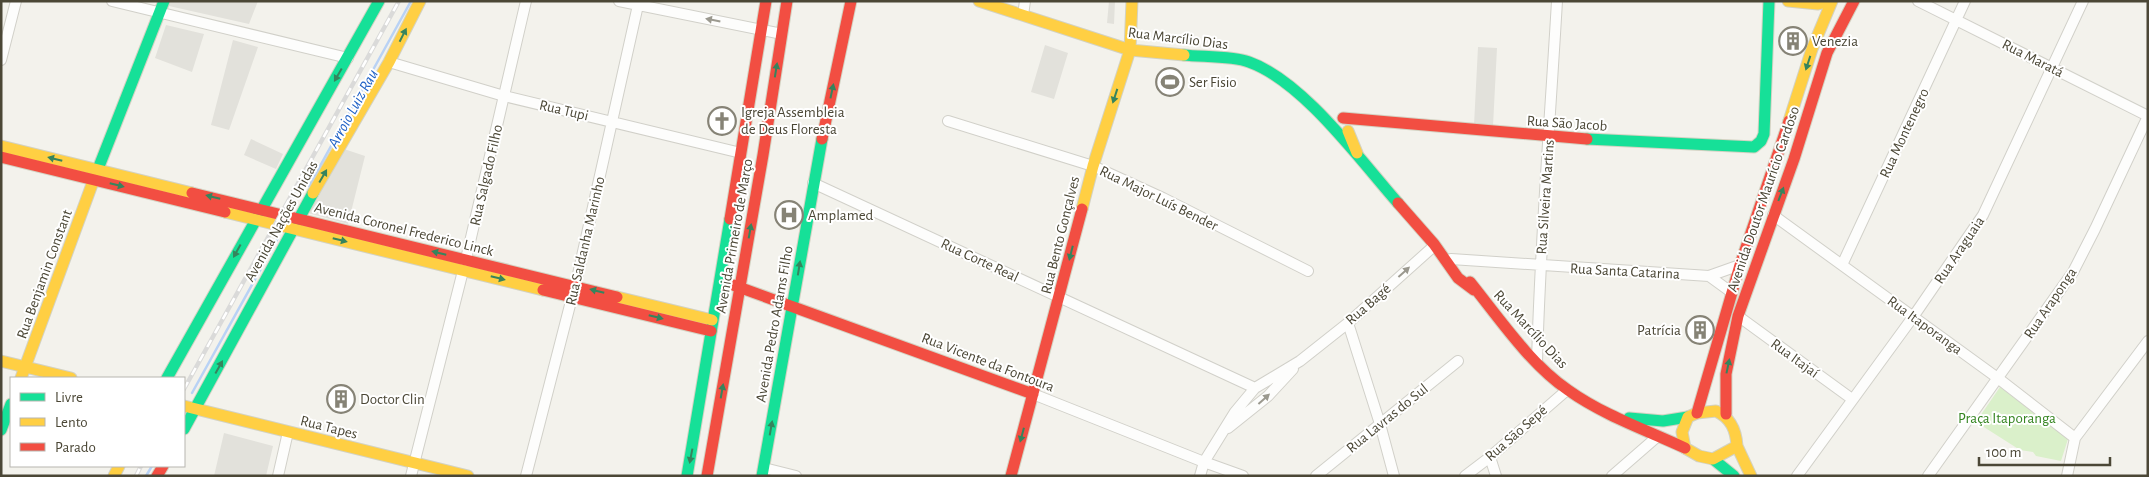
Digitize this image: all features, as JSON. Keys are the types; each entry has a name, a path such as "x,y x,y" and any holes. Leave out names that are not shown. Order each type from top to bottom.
{"main road":[{"name":"Rua Benjamin Constant","path":"23,373 96,174 164,1"},
{"name":"Avenida Nações Unidas","path":"168,377 258,213 379,1"},
{"name":"Avenida Nações Unidas","path":"185,426 190,408 389,62 420,1"},
{"name":"Avenida Primeiro de Março","path":"687,476 766,1"},
{"name":"Avenida Primeiro de Março","path":"706,476 740,288 788,1"},
{"name":"Avenida Pedro Adams Filho","path":"763,472 813,183 851,1"},
{"name":"Rua Marcílio Dias","path":"979,1 1130,50 1247,61 1270,71 1309,102 1434,246 1458,278 1474,290"},
{"name":"Rua Bento Gonçalves","path":"1011,476 1093,166 1130,50 1132,1"},
{"name":"Rua São Jacob","path":"1341,118 1375,123 1550,137 1749,147 1758,145 1763,139 1764,134 1769,1"},
{"path":"1788,1 1818,4 1832,1"},
{"name":"Avenida Doutor Maurício Cardoso","path":"1692,415 1812,49 1832,1"},
{"name":"Avenida Doutor Maurício Cardoso","path":"1726,414 1726,374 1738,316 1794,159 1827,53 1854,1"},
{"path":"1818,4 1823,25"},
{"name":"Rua Marcílio Dias","path":"1309,102 1348,123 1348,130 1360,161"},
{"path":"1341,118 1333,122 1334,132 1341,135 1348,130"},
{"name":"Rua São Jacob","path":"1348,130 1375,123"},
{"name":"Avenida Coronel Frederico Linck","path":"1,146 96,174 712,326"},
{"name":"Avenida Coronel Frederico Linck","path":"1,157 96,174"},
{"name":"Rua Marcílio Dias","path":"1434,246 1464,272 1474,290 1537,363 1567,390 1618,417 1685,448"},
{"name":"Rua Vicente da Fontoura","path":"720,281 792,305 1033,394"},
{"path":"1,361 23,373 61,377"},
{"path":"1,430 10,407"},
{"name":"Rua Tapes","path":"190,408 468,476"},
{"path":"1716,411 1726,414 1734,425 1736,446 1752,475 1731,475 1713,459 1700,456 1685,448 1682,432 1692,415 1716,411"},
{"name":"Rua Marcílio Dias","path":"1618,417 1663,421 1692,415"},
{"path":"1713,459 1736,446"}],"street":[{"path":"1,60 16,1"},
{"path":"112,1 348,58"},
{"name":"Rua Salgado Filho","path":"411,476 465,265 526,1"},
{"path":"620,1 782,34"},
{"path":"1023,15 1025,1"},
{"name":"Rua Silveira Martins","path":"1537,363 1540,265 1550,137 1557,1"},
{"name":"Rua Maratá","path":"1918,1 2148,116"},
{"name":"Rua Montenegro","path":"1842,264 1965,1"},
{"name":"Rua Araguaia","path":"1797,476 1913,316 1983,215 2083,1"},
{"name":"Rua Saldanha Marinho","path":"526,476 574,291 638,5"},
{"name":"Rua Tupi","path":"389,62 504,96 741,153"},
{"name":"Rua Araponga","path":"1928,476 1999,379 2073,272 2148,116"},
{"name":"Rua Major Luís Bender","path":"948,121 1093,166 1163,198 1308,271"},
{"name":"Rua Corte Real","path":"813,183 1255,388"},
{"name":"Rua Itaporanga","path":"1773,216 1999,379 2075,438"},
{"name":"Rua Bagé","path":"1200,476 1204,462 1226,430 1235,412 1255,388 1300,361 1348,323 1434,246"},
{"name":"Rua Santa Catarina","path":"1451,259 1709,276 1740,265"},
{"path":"1709,276 1731,292"},
{"name":"Rua Itajaí","path":"1738,316 1852,399"},
{"path":"1348,323 1380,424 1394,476"},
{"path":"2067,476 2075,438 2148,340"},
{"name":"Rua Bagé","path":"1226,430 1268,396 1300,361"},
{"name":"Rua Lavras do Sul","path":"1316,476 1458,361"},
{"name":"Rua São Sepé","path":"1465,476 1490,457 1567,390"},
{"name":"Rua Vicente da Fontoura","path":"1033,394 1243,476"},
{"path":"278,476 288,432"},
{"path":"1612,476 1658,436"},
{"path":"1490,457 1496,476"},
{"path":"763,472 796,476"}],"green space":[{"name":"Praça Itaporanga","path":"2000,387 2068,439 2061,461 2036,456 2033,452 2020,450 1976,422"}],"shaded area":[{"path":"171,1 258,1 249,24 169,6"},
{"path":"1109,1 1115,1 1114,24 1107,23"},
{"path":"166,25 204,34 192,72 155,58"},
{"path":"233,40 258,47 229,130 211,125"},
{"path":"1045,45 1068,53 1054,99 1031,92"},
{"path":"1478,47 1497,48 1493,126 1474,125"},
{"path":"251,139 283,154 276,169 244,155"},
{"path":"344,149 365,156 348,224 308,213"},
{"path":"224,433 273,446 266,476 214,476"}],"waterway":[{"name":"Arroio Luiz Rau","path":"309,186 411,1"},
{"name":"Arroio Luiz Rau","path":"192,393 278,238"},
{"name":"Arroio Luiz Rau","path":"146,476 151,467"}],"railway":[{"path":"185,387 399,1"},
{"path":"136,476 140,467"}],"traffic: fast":[{"path":"98,169 164,1"},
{"path":"168,377 379,1"},
{"path":"1587,139 1754,147 1761,141 1764,134 1769,1"},
{"path":"1184,55 1226,58 1249,62 1290,86 1330,124 1398,203"},
{"path":"762,476 822,139"},
{"path":"185,427 313,193"},
{"path":"687,476 730,219"},
{"path":"1,430 10,407"},
{"path":"1629,418 1663,421 1688,417"},
{"path":"1713,459 1734,476"}],"traffic: slow":[{"path":"313,193 389,62 420,1"},
{"path":"979,1 1130,50 1184,55"},
{"path":"1082,209 1093,166 1130,50 1132,1"},
{"path":"1788,1 1818,4 1831,1"},
{"path":"1789,121 1812,49 1832,1"},
{"path":"1348,131 1357,153"},
{"path":"1,146 192,193"},
{"path":"21,377 94,179"},
{"path":"225,212 543,290"},
{"path":"617,297 712,320"},
{"path":"1,361 67,377"},
{"path":"185,406 468,476"},
{"path":"1716,411 1732,425 1737,446 1713,459 1699,456 1685,448 1682,432 1688,417 1697,413 1716,411"},
{"path":"1737,446 1751,476"},
{"path":"114,476 118,467"}],"traffic: jam":[{"path":"730,219 766,1"},
{"path":"707,476 763,155 787,1"},
{"path":"822,139 851,1"},
{"path":"1726,414 1726,374 1738,316 1794,159 1827,53 1854,1"},
{"path":"1343,118 1587,139"},
{"path":"1697,413 1740,265 1789,121"},
{"path":"1,157 225,212"},
{"path":"192,193 617,297"},
{"path":"1398,203 1434,244 1458,278 1474,290"},
{"path":"1011,476 1082,209"},
{"path":"1470,282 1528,354 1568,390 1625,422 1685,448"},
{"path":"733,285 1033,394"},
{"path":"543,290 711,331"},
{"path":"157,476 162,467"}],"place":[{"name":"Venezia","path":"1793,41"},
{"name":"Ser Fisio","path":"1170,82"},
{"name":"Igreja Assembleia de Deus Floresta","path":"722,121"},
{"name":"Amplamed","path":"789,215"},
{"name":"Patrícia","path":"1700,330"},
{"name":"Doctor Clin","path":"341,399"}]}
